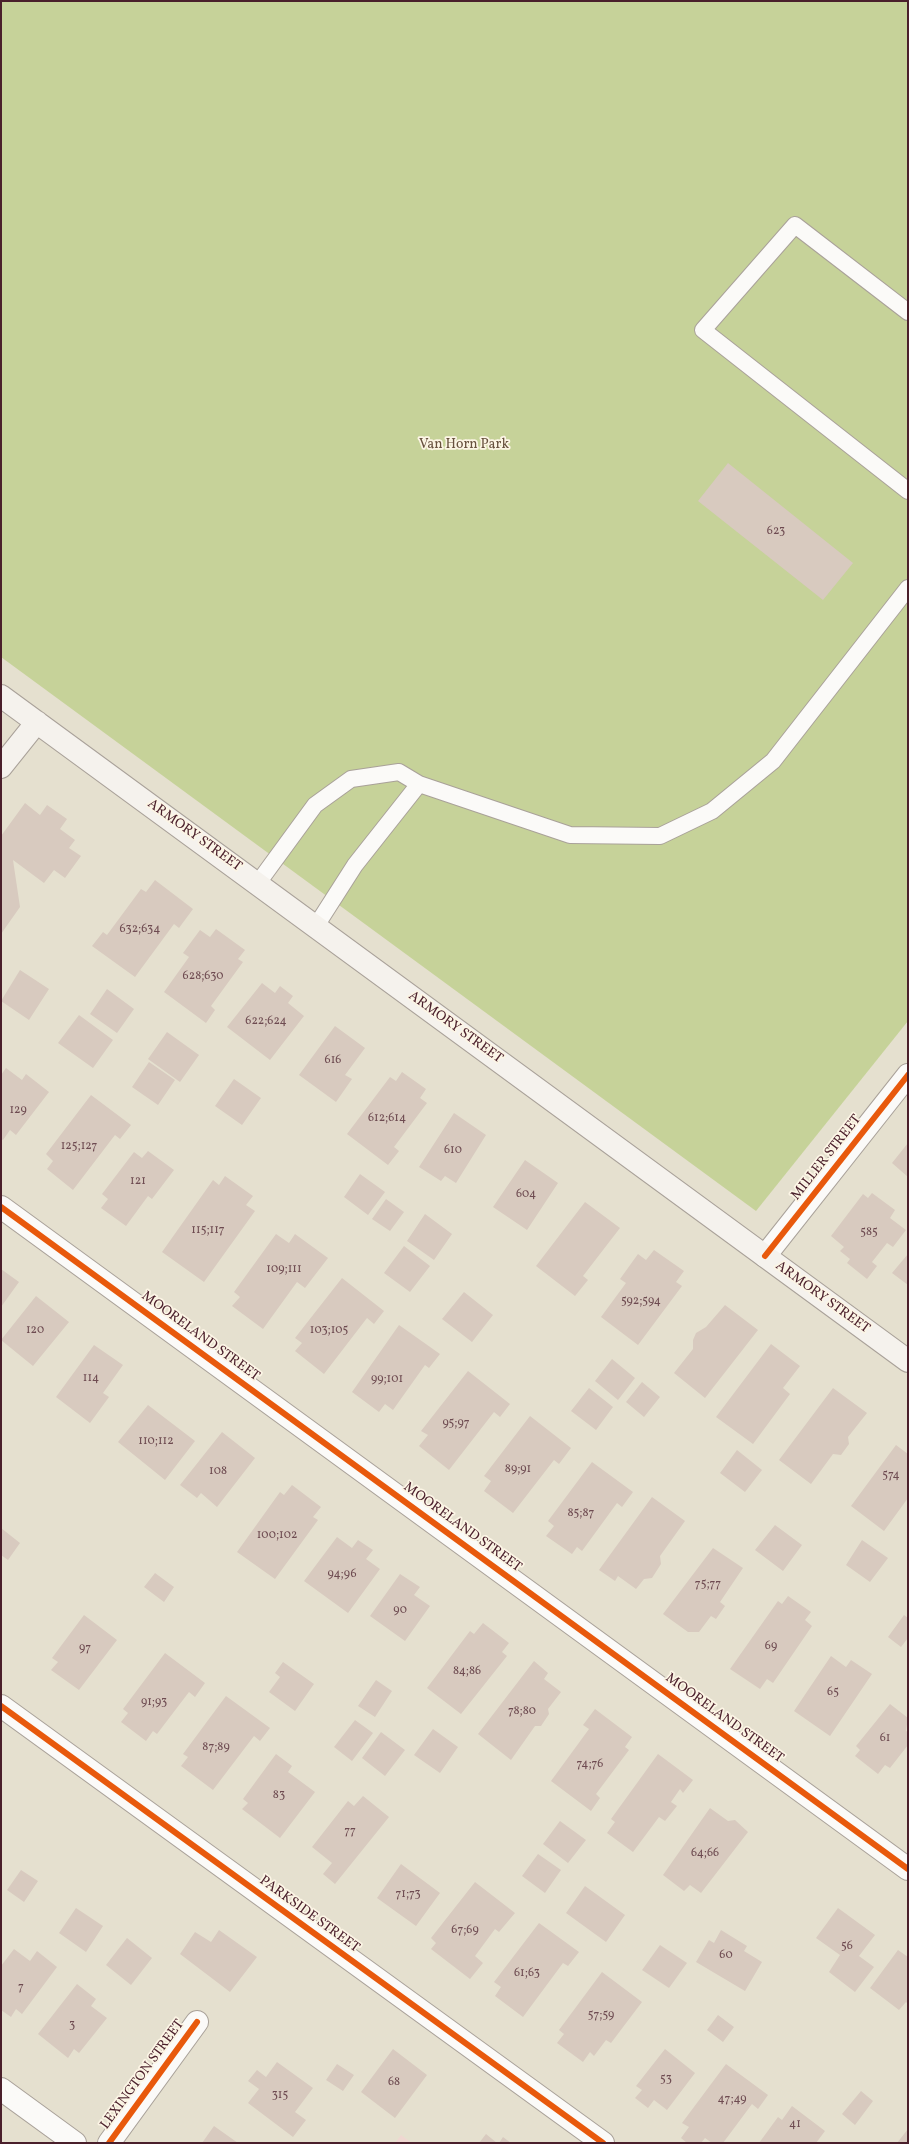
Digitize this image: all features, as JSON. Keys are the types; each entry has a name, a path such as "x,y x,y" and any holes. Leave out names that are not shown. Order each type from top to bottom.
{"main road":[{"name":"ARMORY STREET","path":"1,696 908,1361"},
{"path":"1,767 37,722"}],"street":[{"name":"MILLER STREET","path":"765,1256 908,1075"},
{"name":"MOORELAND STREET","path":"1,1207 908,1869"},
{"name":"PARKSIDE STREET","path":"1,1706 603,2143"},
{"name":"LEXINGTON STREET","path":"109,2143 197,2022"},
{"path":"1,2089 75,2143"}],"lane":[{"path":"908,312 795,225 703,330 908,491"},
{"path":"258,883 315,805 351,779 399,772 418,784 570,835 660,836 712,811 773,761 908,588"},
{"path":"316,926 355,865 418,784"}],"shaded area":[{"path":"401,2135 412,2143 395,2143"}],"green space":[{"name":"Van Horn Park","path":"1,1 908,1 908,1021 756,1211 1,657"}],"building":[{"path":"728,463 853,563 823,600 698,501"},
{"path":"25,803 40,815 47,805 67,819 60,829 75,840 69,848 81,856 65,878 54,870 44,883 13,860 20,907 1,934 1,836"},
{"path":"155,880 193,909 179,928 174,924 135,977 92,946 103,932 107,935 141,889 146,892"},
{"path":"216,929 245,950 238,959 243,962 211,1006 215,1010 206,1023 164,992 189,957 183,953 200,930 210,937"},
{"path":"20,970 49,989 29,1020 1,1001"},
{"path":"262,983 275,993 280,986 293,996 288,1003 304,1016 270,1060 227,1027"},
{"path":"107,989 134,1009 117,1033 90,1014"},
{"path":"79,1015 113,1040 93,1068 58,1043"},
{"path":"335,1026 365,1048 345,1075 352,1079 336,1102 299,1075"},
{"path":"167,1032 199,1055 180,1082 148,1059"},
{"path":"149,1062 175,1080 158,1105 132,1087"},
{"path":"6,1068 22,1080 26,1074 49,1092 16,1135 10,1130 3,1140 1,1139 1,1075"},
{"path":"402,1072 426,1089 420,1098 427,1103 394,1147 399,1151 388,1165 347,1134 390,1077 396,1081"},
{"path":"234,1079 261,1098 242,1125 215,1106"},
{"path":"91,1095 131,1125 120,1139 115,1135 73,1190 47,1169 53,1161 46,1154"},
{"path":"454,1113 486,1135 456,1183 445,1176 441,1181 419,1167"},
{"path":"908,1143 908,1177 892,1163"},
{"path":"148,1151 174,1170 152,1199 148,1196 126,1226 101,1208 108,1199 102,1194 134,1152 142,1158"},
{"path":"525,1160 558,1183 527,1230 493,1207"},
{"path":"360,1174 385,1192 368,1215 344,1197"},
{"path":"225,1176 253,1196 246,1205 255,1211 204,1282 162,1252 213,1180 219,1185"},
{"path":"872,1193 895,1210 890,1218 906,1230 893,1247 887,1243 872,1262 877,1266 867,1279 847,1263 850,1259 840,1251 844,1247 831,1236 863,1194 868,1198"},
{"path":"386,1199 404,1212 390,1231 372,1219"},
{"path":"585,1202 620,1228 583,1276 588,1280 575,1296 536,1266"},
{"path":"425,1214 452,1234 434,1260 407,1241"},
{"path":"276,1234 289,1243 295,1234 328,1258 305,1288 297,1282 263,1329 232,1306 240,1297 234,1292"},
{"path":"404,1246 430,1266 410,1292 384,1273"},
{"path":"654,1250 684,1271 676,1282 682,1286 638,1345 601,1317 626,1283 620,1279 638,1254 646,1260"},
{"path":"908,1254 908,1285 892,1273"},
{"path":"1,1269 19,1282 1,1307"},
{"path":"342,1278 384,1311 374,1324 367,1318 324,1374 295,1351 302,1343 295,1338"},
{"path":"464,1292 493,1315 472,1342 442,1319"},
{"path":"36,1296 69,1322 33,1366 1,1340"},
{"path":"725,1305 758,1330 705,1398 674,1373 693,1349 693,1340 696,1333 706,1327"},
{"path":"399,1325 440,1354 429,1368 425,1365 393,1410 385,1404 379,1412 352,1392"},
{"path":"771,1344 800,1366 783,1388 790,1394 753,1444 716,1417"},
{"path":"94,1345 123,1365 103,1393 109,1397 90,1423 56,1397"},
{"path":"612,1359 635,1378 618,1400 595,1381"},
{"path":"468,1371 510,1404 500,1417 494,1412 449,1470 419,1446 428,1435 421,1431"},
{"path":"642,1382 660,1397 644,1417 626,1402"},
{"path":"589,1388 613,1407 596,1430 571,1411"},
{"path":"833,1388 867,1413 848,1437 849,1444 841,1455 833,1454 811,1484 779,1460"},
{"path":"148,1405 195,1441 165,1480 118,1442"},
{"path":"530,1416 571,1448 559,1464 554,1460 513,1513 484,1491 491,1481 484,1476"},
{"path":"222,1432 255,1458 217,1507 201,1493 197,1498 180,1485"},
{"path":"896,1445 908,1454 908,1498 884,1531 851,1506"},
{"path":"737,1450 762,1470 745,1492 720,1473"},
{"path":"592,1462 633,1492 622,1507 617,1503 582,1551 577,1547 572,1554 546,1536 554,1526 548,1521"},
{"path":"292,1485 321,1507 313,1517 318,1520 275,1579 237,1552 280,1492 284,1495"},
{"path":"652,1497 685,1521 660,1556 661,1564 652,1578 644,1579 636,1589 618,1576 615,1581 599,1570"},
{"path":"775,1525 802,1545 783,1571 755,1550"},
{"path":"1,1528 20,1543 8,1560 1,1555"},
{"path":"337,1537 352,1548 358,1540 373,1550 366,1559 380,1569 348,1613 304,1581"},
{"path":"862,1540 888,1558 870,1582 846,1565"},
{"path":"713,1548 743,1568 720,1602 725,1606 716,1619 711,1616 699,1632 688,1632 663,1614"},
{"path":"155,1573 174,1587 164,1602 144,1587"},
{"path":"400,1574 420,1587 414,1595 430,1606 405,1641 370,1616"},
{"path":"788,1596 811,1612 805,1620 812,1626 773,1683 767,1679 760,1689 730,1669 778,1601 782,1604"},
{"path":"84,1615 117,1640 79,1690 51,1670 58,1662 52,1658"},
{"path":"904,1615 908,1618 908,1638 901,1647 888,1637"},
{"path":"483,1623 509,1643 502,1652 507,1656 461,1714 427,1688 470,1631 474,1634"},
{"path":"165,1653 205,1683 195,1697 189,1692 157,1734 153,1731 146,1741 121,1722 128,1713 123,1709"},
{"path":"831,1656 846,1667 851,1660 872,1674 830,1736 794,1711"},
{"path":"534,1661 548,1673 544,1679 561,1692 548,1709 549,1714 541,1726 535,1726 511,1760 478,1734"},
{"path":"283,1662 314,1684 295,1711 269,1692 280,1677 275,1673"},
{"path":"376,1680 392,1691 375,1717 358,1706"},
{"path":"226,1696 270,1728 260,1741 254,1736 213,1790 181,1766 188,1757 183,1754"},
{"path":"890,1704 908,1718 906,1731 908,1732 908,1745 890,1768 885,1765 878,1774 855,1756 860,1750 856,1746"},
{"path":"595,1709 632,1737 625,1747 629,1750 596,1794 600,1798 591,1811 551,1781 589,1729 583,1725"},
{"path":"355,1720 373,1733 352,1761 334,1747"},
{"path":"433,1729 458,1747 440,1773 414,1755"},
{"path":"381,1732 405,1750 385,1776 362,1758"},
{"path":"276,1754 292,1766 288,1772 315,1792 280,1838 242,1809 248,1803 243,1799"},
{"path":"658,1754 693,1780 683,1793 680,1789 671,1802 677,1806 665,1821 659,1817 633,1852 607,1833 615,1822 611,1819"},
{"path":"363,1796 389,1817 335,1884 323,1874 332,1863 312,1847 348,1801 354,1806"},
{"path":"710,1808 728,1821 735,1820 748,1832 701,1893 690,1885 684,1891 663,1875"},
{"path":"560,1821 586,1840 568,1863 543,1844"},
{"path":"538,1854 561,1870 545,1893 522,1876"},
{"path":"401,1864 440,1893 416,1926 377,1898"},
{"path":"21,1870 38,1881 24,1902 7,1890"},
{"path":"475,1882 515,1913 499,1932 495,1929 475,1956 483,1963 470,1979 431,1949 436,1943 431,1938"},
{"path":"585,1886 625,1915 606,1942 566,1913"},
{"path":"76,1908 103,1926 86,1952 59,1933"},
{"path":"838,1908 875,1935 859,1956 874,1967 855,1992 829,1972 840,1955 816,1938"},
{"path":"539,1923 579,1952 568,1966 563,1963 523,2017 495,1996 501,1987 494,1982"},
{"path":"219,1930 257,1957 230,1992 180,1954 195,1932 211,1942"},
{"path":"721,1930 747,1946 744,1951 762,1962 745,1991 696,1962 709,1940 714,1943"},
{"path":"127,1938 152,1958 131,1985 106,1965"},
{"path":"660,1945 687,1963 669,1988 642,1970"},
{"path":"14,1949 30,1961 37,1951 57,1967 22,2014 16,2009 11,2017 1,2010 1,1966"},
{"path":"898,1950 908,1957 908,2004 906,2002 899,2010 870,1988"},
{"path":"602,1972 642,2002 611,2043 606,2040 594,2056 590,2052 583,2062 557,2043 564,2034 559,2030"},
{"path":"77,1984 96,1999 91,2006 107,2018 79,2053 74,2049 68,2058 38,2034"},
{"path":"718,2015 734,2027 723,2042 707,2030"},
{"path":"393,2049 427,2075 395,2118 361,2092"},
{"path":"665,2049 695,2073 667,2110 654,2100 648,2108 635,2098 642,2090 636,2086"},
{"path":"277,2062 313,2088 295,2112 306,2120 293,2137 248,2103 259,2089 248,2081 257,2070 266,2077"},
{"path":"337,2064 354,2075 343,2091 326,2080"},
{"path":"726,2064 768,2095 758,2109 752,2104 723,2143 712,2143 705,2138 701,2143 687,2143 681,2138 689,2127 682,2123"},
{"path":"861,2091 873,2101 855,2125 842,2114"},
{"path":"792,2106 825,2131 816,2143 759,2143 778,2117 782,2120"},
{"path":"214,2126 238,2143 202,2143"},
{"path":"908,2129 908,2143 897,2143"},
{"path":"486,2134 497,2143 479,2143"},
{"path":"503,2137 511,2143 499,2143"}],"cycle path":[{"path":"765,1256 908,1075"},
{"path":"1,1207 908,1869"},
{"path":"1,1706 603,2143"},
{"path":"109,2143 197,2022"}]}
